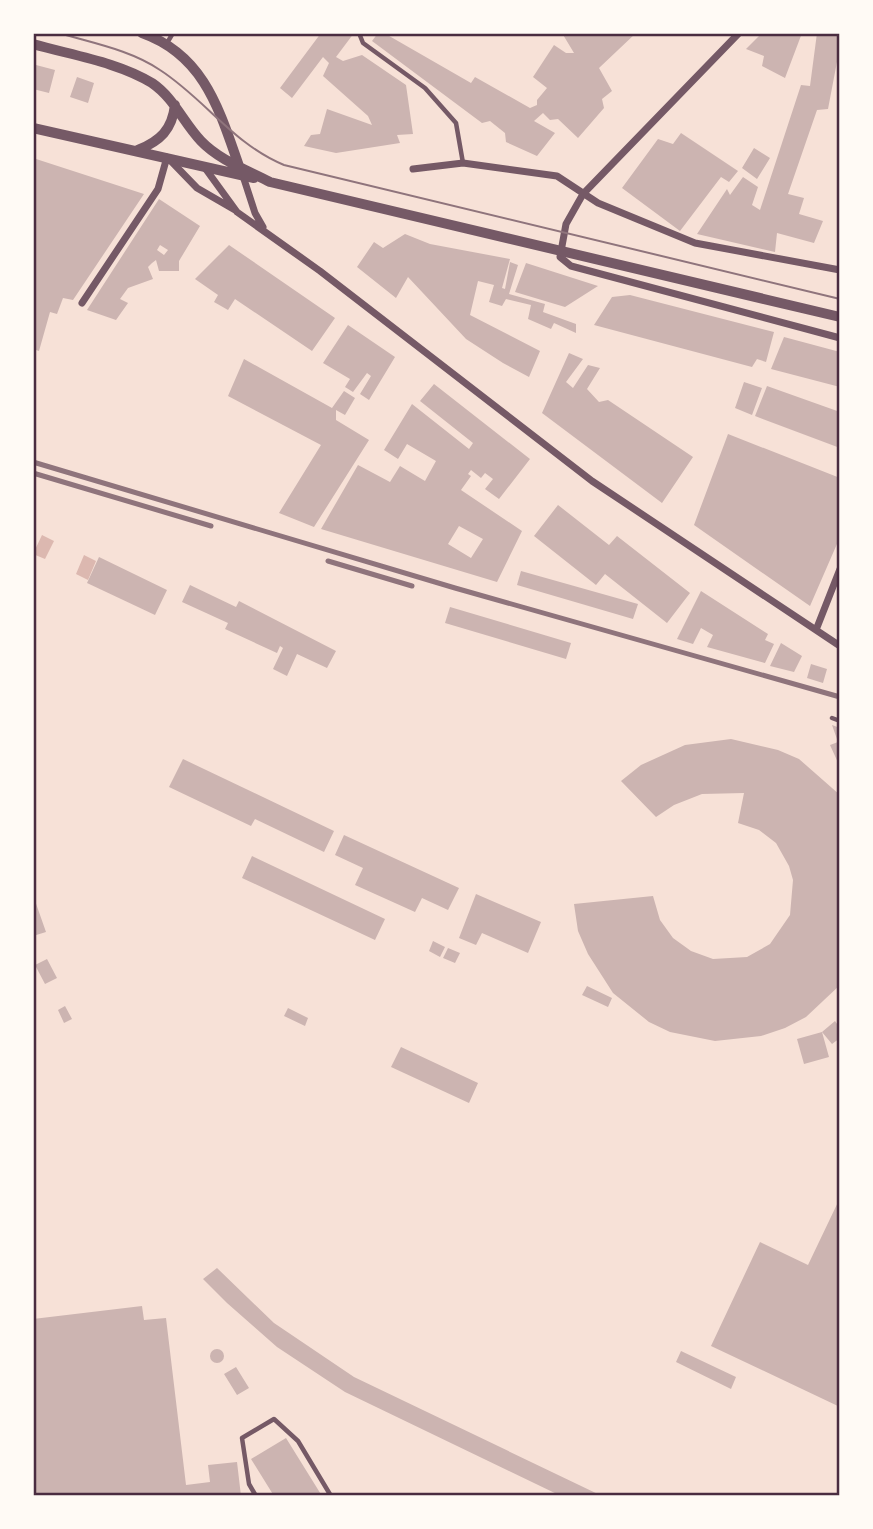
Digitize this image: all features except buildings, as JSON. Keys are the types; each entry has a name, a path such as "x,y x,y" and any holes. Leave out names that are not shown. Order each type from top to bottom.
{"street":[{"path":"142,33 167,44 186,58 206,82 255,213 267,233"},
{"path":"739,33 583,194 571,210 559,249 560,257 571,266 840,338"},
{"path":"33,44 130,72 151,83 175,105 202,142 241,171"},
{"path":"138,150 151,145 167,131 173,120 175,105"},
{"path":"33,128 204,166 241,171 270,182 840,317"},
{"path":"167,157 197,188 267,233 592,481 840,646"},
{"path":"82,303 158,189 167,157"},
{"path":"412,169 463,163 557,176 583,194 695,243 840,270"},
{"path":"204,166 237,212"},
{"path":"816,630 839,573"}],"lane":[{"path":"167,44 173,33"},
{"path":"359,33 363,43 425,88 456,123 463,163"},
{"path":"832,719 840,721"},
{"path":"256,1496 249,1484 242,1438 274,1419 298,1441 331,1496"}],"shaded area":[{"path":"42,535 54,541 45,559 33,554"},
{"path":"84,555 96,561 88,580 76,574"}],"tram line":[{"path":"59,33 111,48 149,63 191,94 249,145 284,165 840,299"}],"railway":[{"path":"33,462 455,588 840,697"},
{"path":"33,473 211,526"},
{"path":"328,561 412,586"}]}
